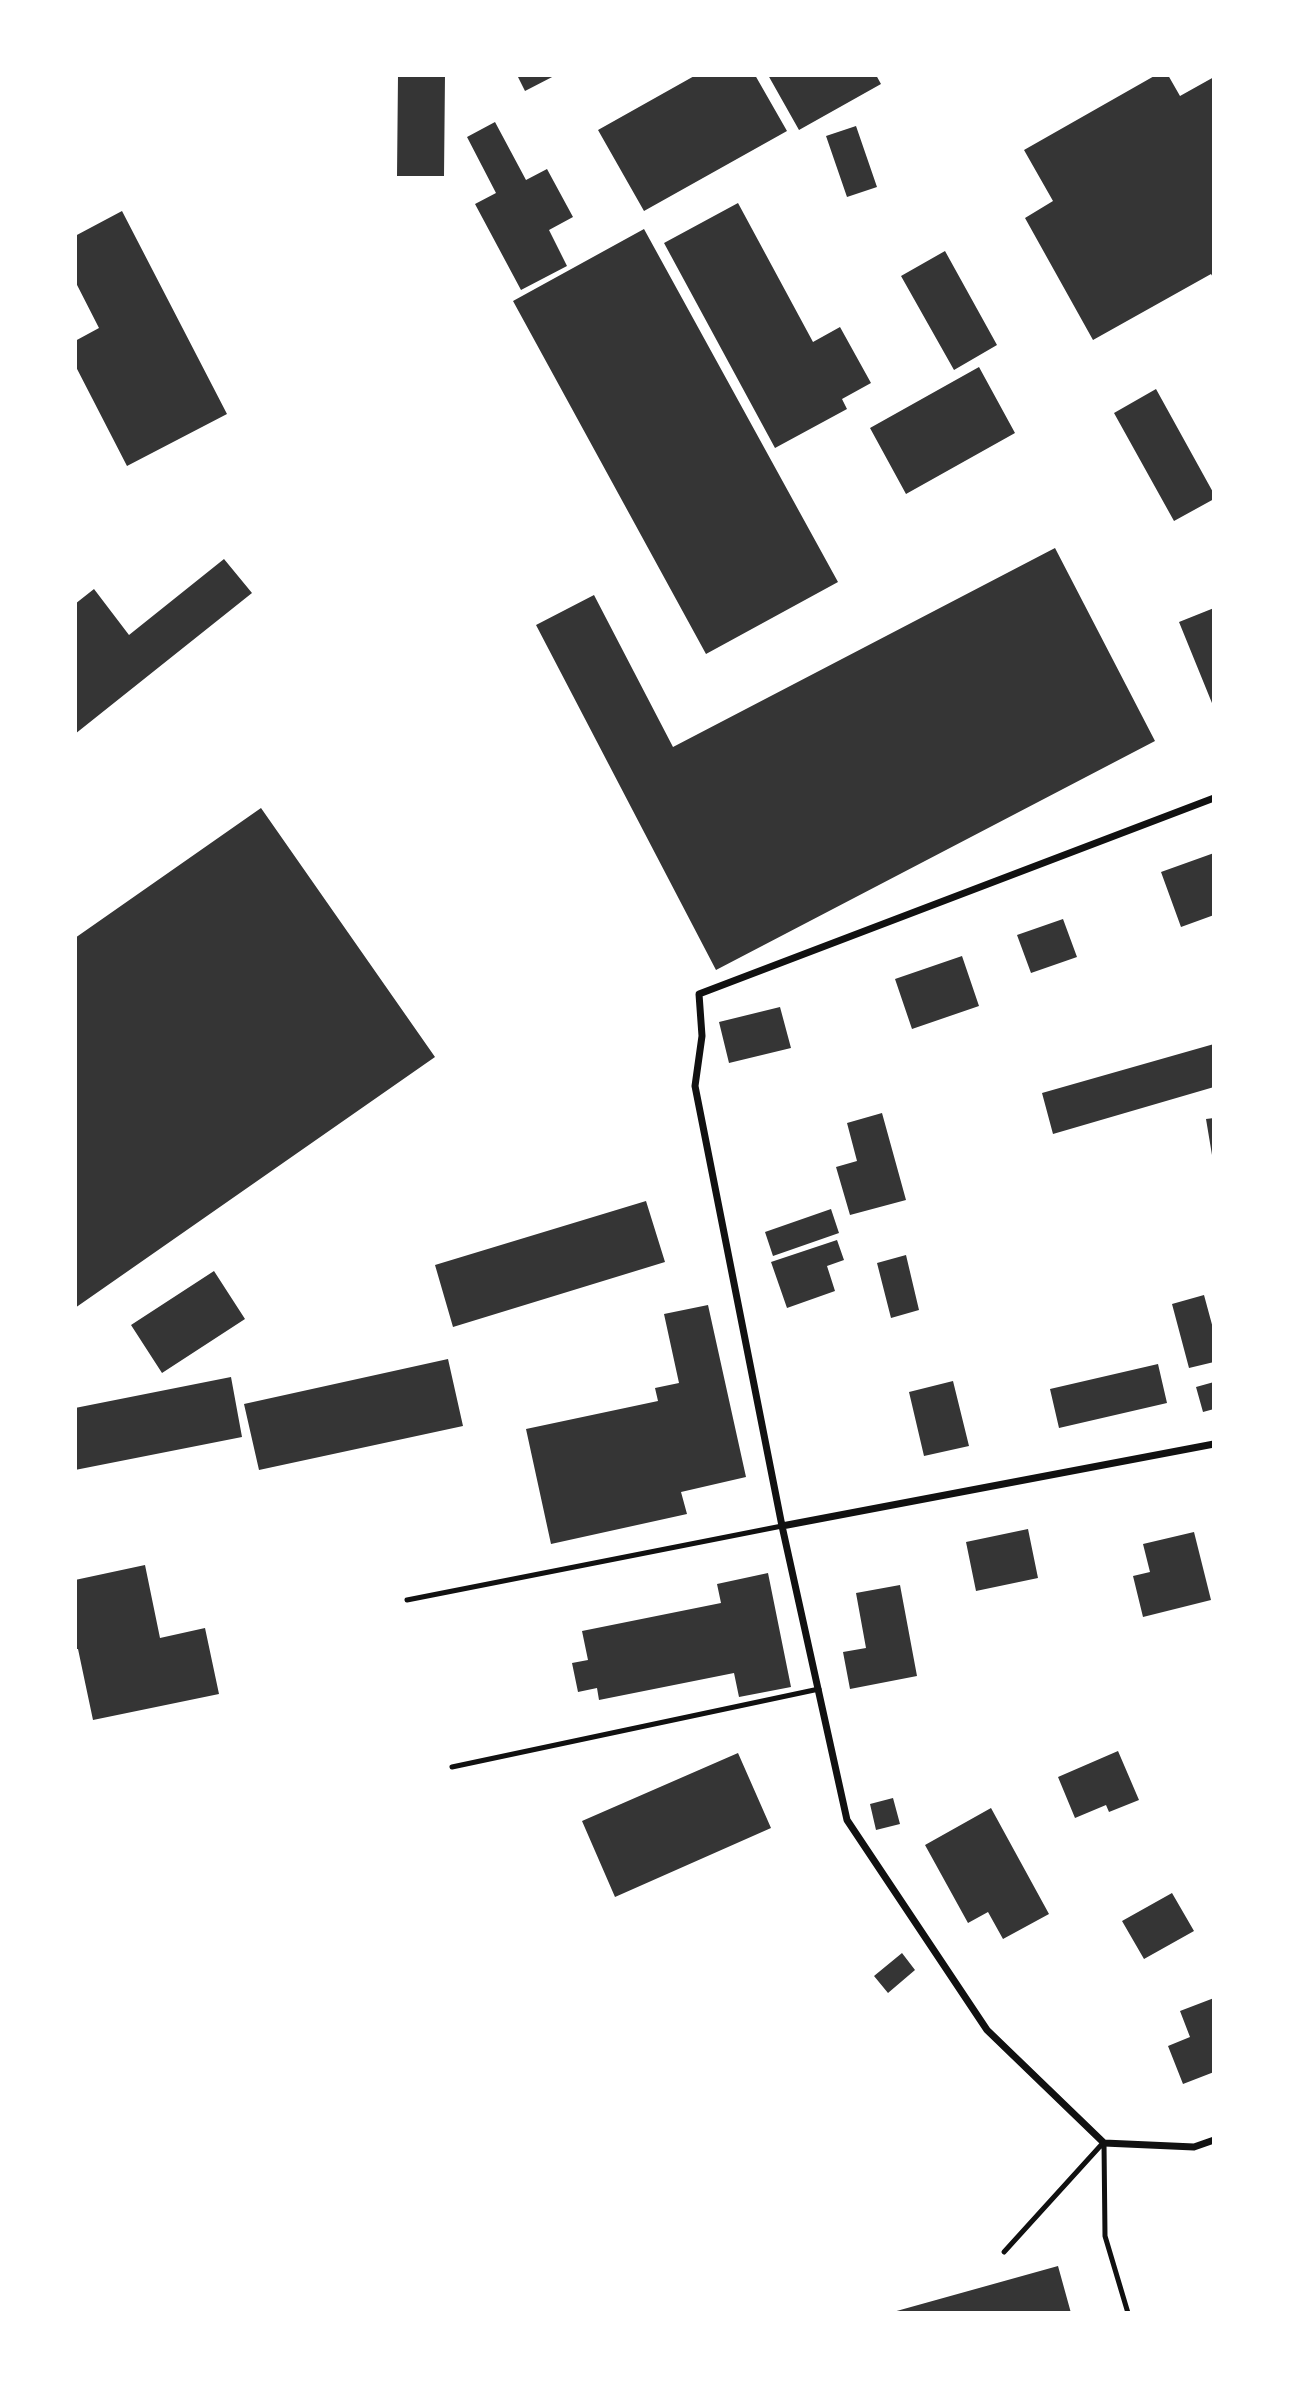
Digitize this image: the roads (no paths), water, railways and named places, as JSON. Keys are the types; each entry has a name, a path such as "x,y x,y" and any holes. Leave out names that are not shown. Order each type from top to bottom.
{"street":[{"path":"1214,798 699,993 702,1036 695,1086 782,1526 847,1820 987,2029 1104,2143 1194,2147 1214,2140"},
{"path":"782,1526 1214,1444"}],"lane":[{"path":"407,1600 782,1526"},
{"path":"452,1767 818,1689"},
{"path":"1004,2252 1104,2143"},
{"path":"1104,2143 1105,2236 1128,2313"}]}
